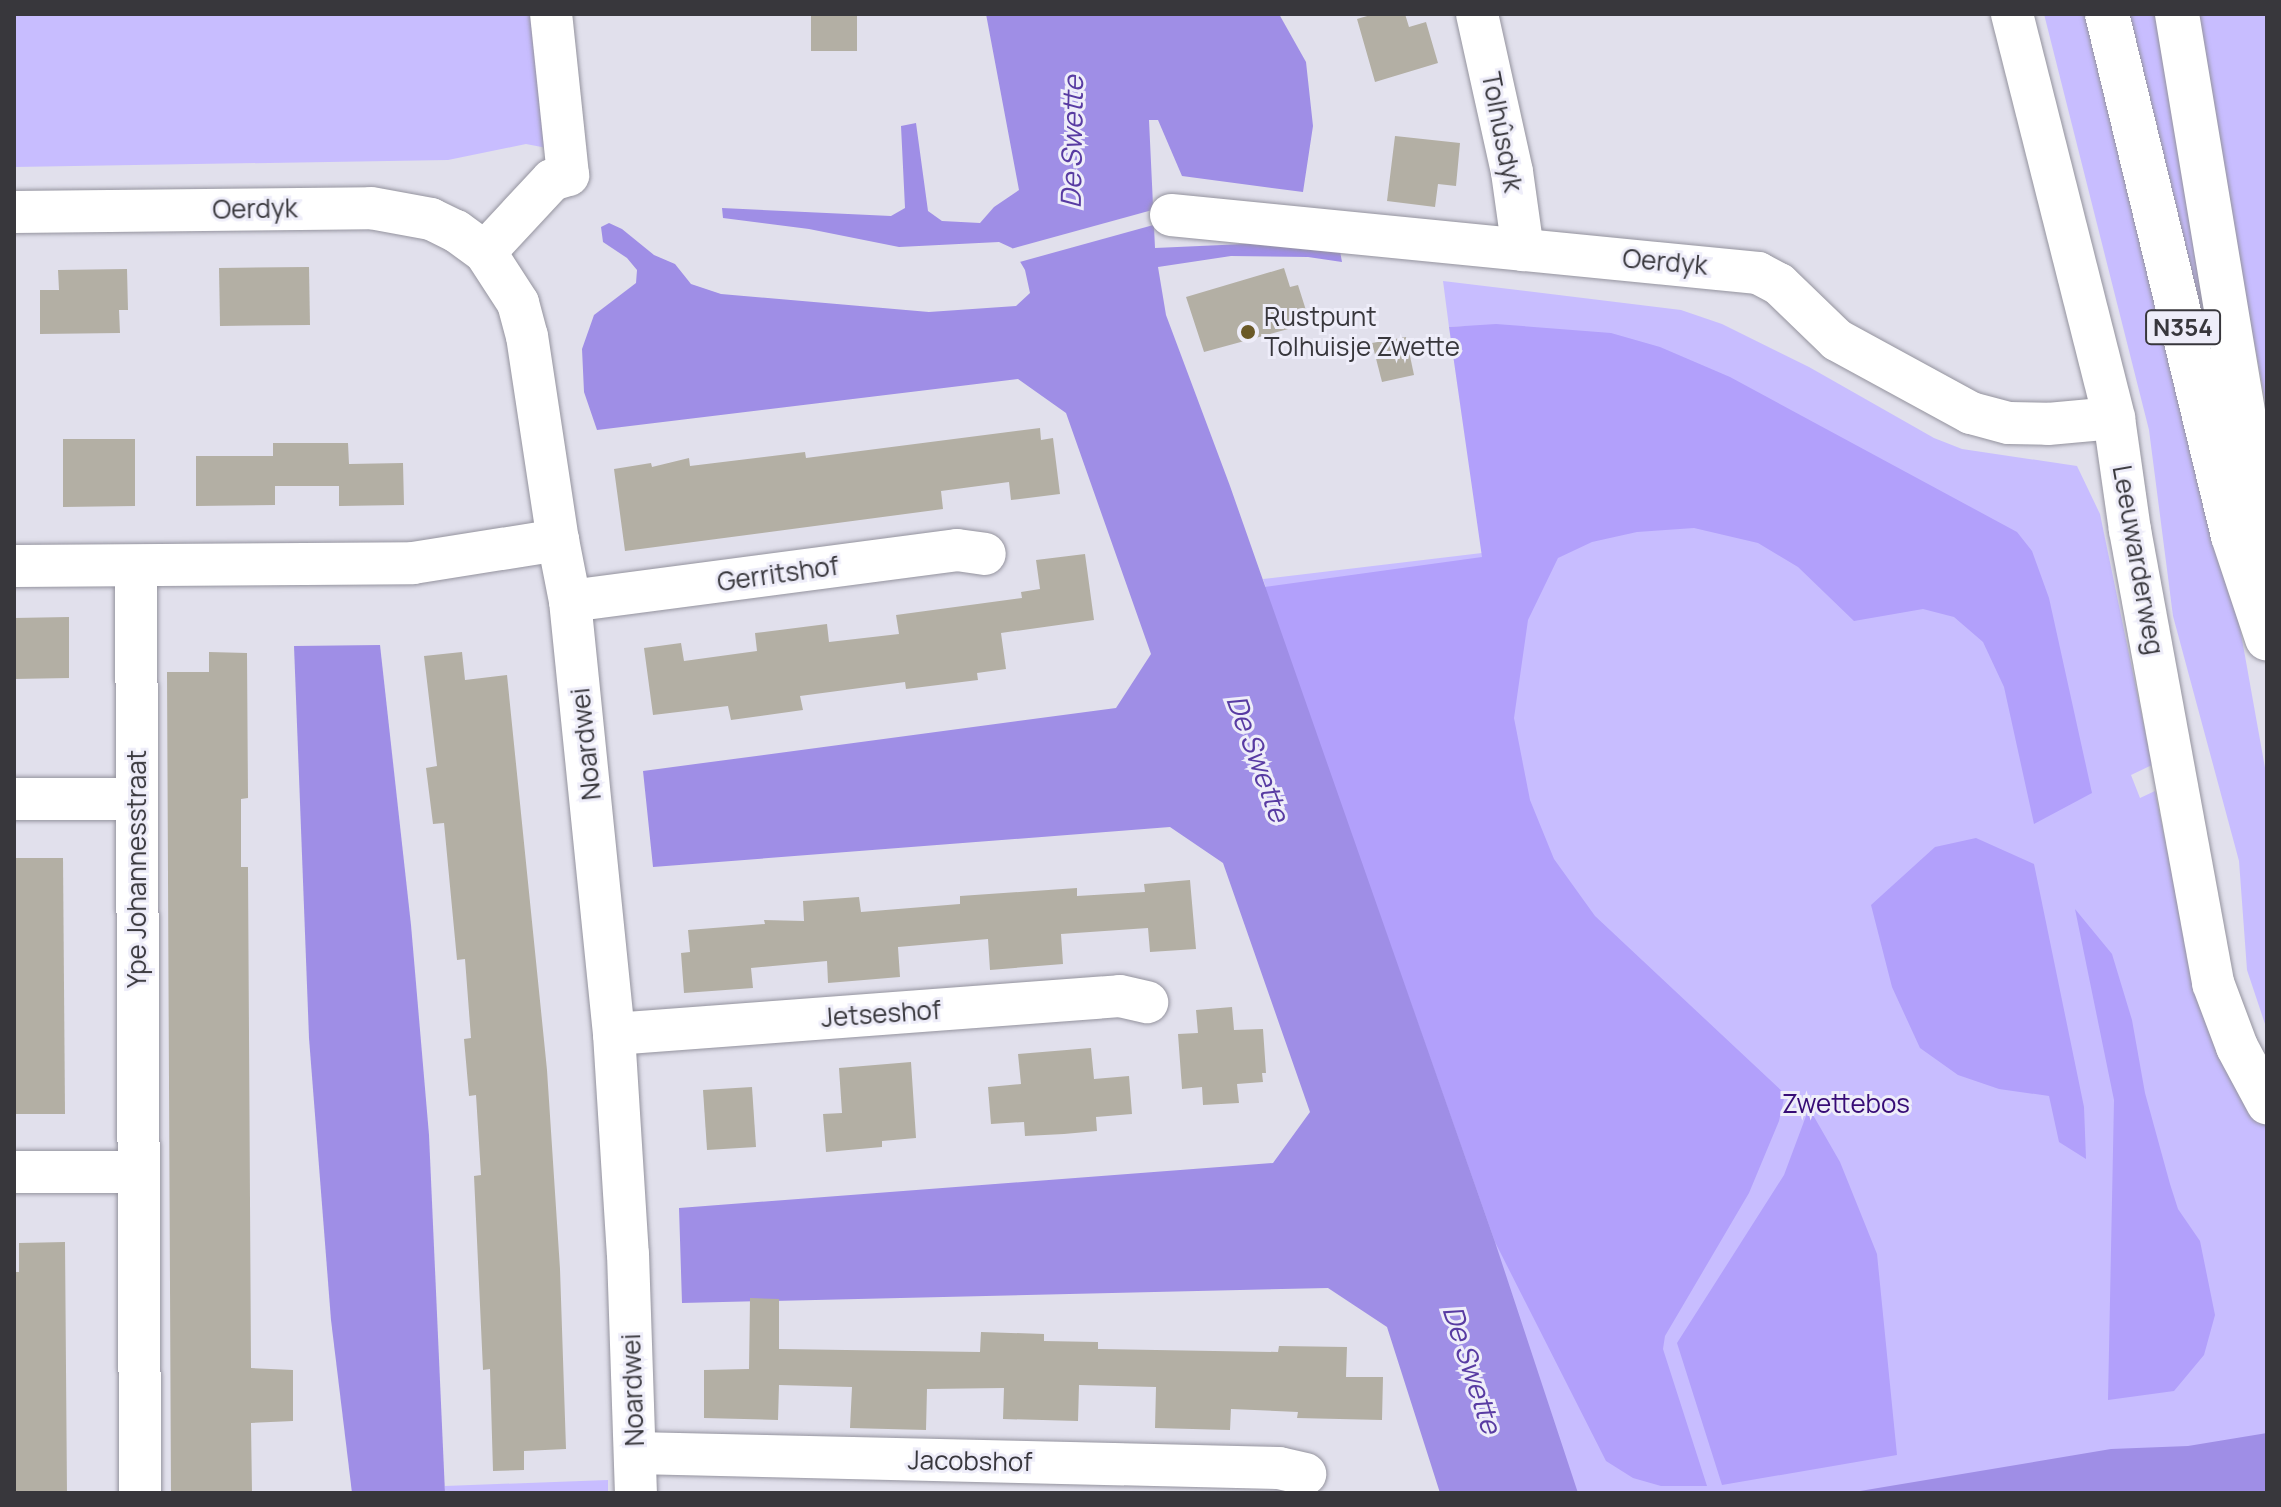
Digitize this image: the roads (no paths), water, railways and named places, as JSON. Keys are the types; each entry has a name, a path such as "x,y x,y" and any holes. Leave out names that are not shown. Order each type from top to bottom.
{"main road":[{"name":"N354","path":"2107,14 2233,536 2267,638"},
{"name":"N354","path":"2177,14 2263,532 2267,622"}],"street":[{"path":"485,252 552,180 568,175 551,14"},
{"name":"Tolhûsdyk","path":"1477,14 1512,172 1523,250"},
{"name":"Leeuwarderweg","path":"2012,14 2114,418 2130,530 2213,983 2237,1047 2267,1103"},
{"name":"Oerdyk","path":"14,212 371,208 431,219 456,231 485,252 506,281 527,336 558,540"},
{"name":"Oerdyk","path":"1171,215 1758,273 1779,284 1837,340 1971,413 2009,423 2048,424 2114,418"},
{"path":"14,566 413,563 558,540"},
{"name":"Noardwei","path":"558,540 570,601 614,1034 635,1473"},
{"name":"Gerritshof","path":"570,601 957,550 985,554"},
{"name":"Ype Johannesstraat","path":"136,566 140,1493"},
{"path":"14,799 137,799"},
{"name":"Jetseshof","path":"614,1034 1120,996 1147,1002"},
{"path":"14,1172 138,1172"},
{"name":"Jacobshof","path":"635,1473 1279,1468 1305,1474"}],"water":[{"name":"De Swette","path":"986,14 1279,14 1306,62 1313,126 1303,192 1182,176 1158,120 1149,120 1155,248 1289,242 1340,251 1342,262 1308,257 1231,256 1158,267 1166,315 1230,486 1495,1242 1578,1493 1440,1493 1387,1327 1328,1288 682,1303 679,1208 1273,1163 1310,1112 1223,863 1170,827 653,867 643,771 1116,708 1151,654 1066,413 1018,379 597,430 584,392 582,349 594,315 636,283 637,270 627,258 603,242 601,227 609,223 622,229 654,255 675,264 691,284 721,294 929,312 1016,306 1030,293 1025,270 1012,248 999,242 899,247 809,229 723,218 722,208 891,216 905,208 901,126 916,123 928,211 942,221 980,223 994,207 1019,190"},
{"path":"380,645 411,925 429,1135 445,1493 352,1493 331,1320 309,1038 294,646"},
{"path":"2267,1433 2267,1493 1848,1493 2111,1449 2188,1446"}],"place":[{"name":"Rustpunt Tolhuisje Zwette","path":"1248,332"}],"park label":[{"name":"Zwettebos","path":"1846,1104"}]}
